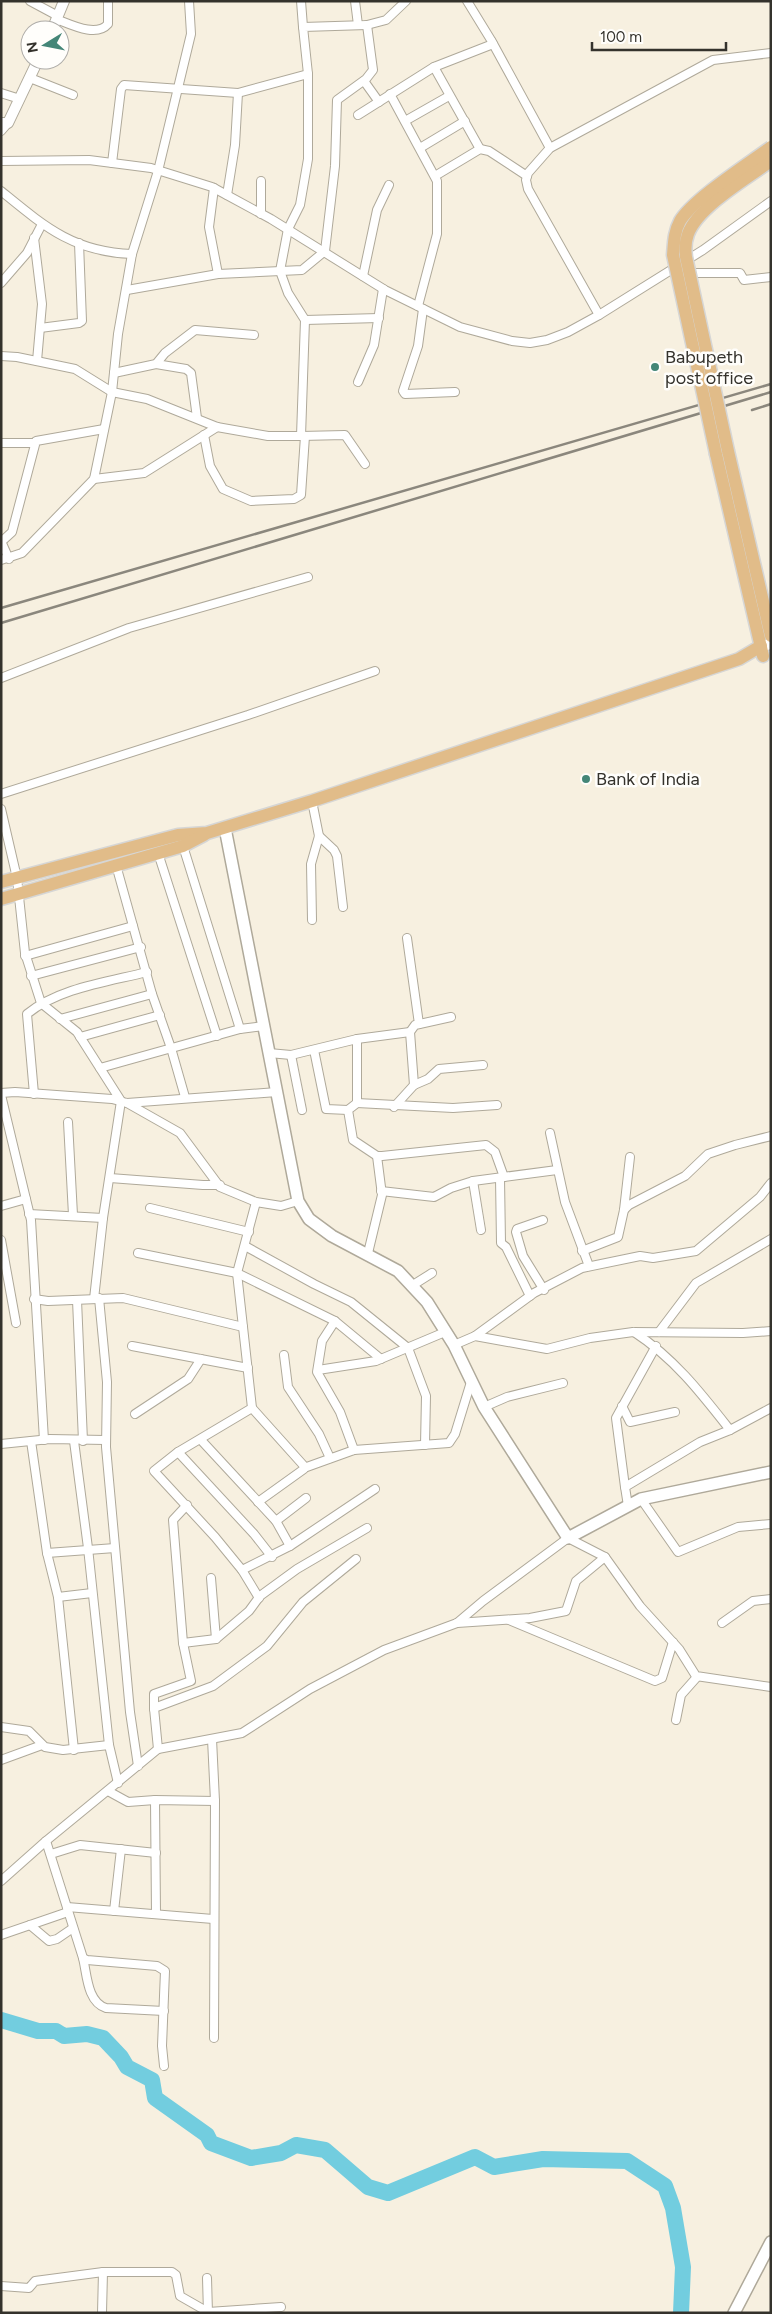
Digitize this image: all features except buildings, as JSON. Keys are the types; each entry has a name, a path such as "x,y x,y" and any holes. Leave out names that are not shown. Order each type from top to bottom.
{"main road":[{"path":"771,148 692,206 680,221 673,255 722,453 771,636"},
{"path":"1,899 183,846 207,834 766,650 722,453 686,257 686,247 687,236 700,215 771,161"},
{"path":"225,828 298,1201 309,1219 332,1236 368,1253 398,1271 427,1302 454,1345 484,1407 568,1538 641,1499 771,1472"},
{"path":"1,882 178,835 207,834"},
{"path":"734,2313 771,2242"}],"street":[{"path":"30,1 57,17 88,30 106,27 108,24 108,1"},
{"path":"56,20 64,1"},
{"path":"204,436 209,462 221,487 251,501 294,499 301,496 305,320 288,293 280,272 288,229 300,205 308,160 308,74 301,1"},
{"path":"127,290 218,274 280,272 304,269 325,252 335,166 337,100 364,81 374,65 355,1"},
{"path":"303,27 363,25 387,20 406,1"},
{"path":"467,1 494,44 550,148"},
{"path":"34,443 12,532 1,541 5,559 22,553 94,479 112,392 118,334 132,254 143,212 158,171 191,34 187,2"},
{"path":"358,115 434,67 494,44"},
{"path":"599,315 528,189 527,176 533,165 550,148 713,60 771,53"},
{"path":"434,67 480,149"},
{"path":"4,125 20,99 34,70"},
{"path":"112,163 122,87 127,84 238,93 308,74"},
{"path":"30,78 73,95"},
{"path":"364,81 379,102"},
{"path":"1,93 20,99"},
{"path":"227,195 235,145 238,93"},
{"path":"390,94 435,176 437,184 437,234 420,307 418,346 403,391 405,394 455,392"},
{"path":"405,121 449,96"},
{"path":"420,148 465,121"},
{"path":"435,176 480,149 489,151 527,176"},
{"path":"1,161 89,160 158,171 214,188 288,229 383,288 460,327 512,341 530,343 547,340 568,332 599,315 663,273 703,250 771,201"},
{"path":"261,181 261,214"},
{"path":"363,276 377,210 389,185"},
{"path":"214,188 209,227 218,274"},
{"path":"1,191 57,234 111,253 132,254"},
{"path":"1,282 27,253 42,224"},
{"path":"34,238 42,304 37,361"},
{"path":"40,328 82,321 79,243"},
{"path":"663,273 740,273 744,280 771,277"},
{"path":"358,382 373,349 383,288"},
{"path":"305,320 378,318"},
{"path":"156,364 165,352 195,330 254,336"},
{"path":"1,356 75,369 112,392 147,399 217,427 268,436 344,435 365,464"},
{"path":"114,373 156,364 186,369 191,373 197,418"},
{"path":"94,479 144,472 217,427"},
{"path":"1,443 34,443 40,439 104,429"},
{"path":"1,678 129,628 308,577"},
{"path":"1,794 248,715 375,671"},
{"path":"312,801 320,836 334,850 337,856 343,907"},
{"path":"1,808 17,878 25,956 41,1003 80,1037 124,1102 103,1218 97,1299 107,1382 105,1440 130,1712 138,1766"},
{"path":"312,920 310,864 320,836"},
{"path":"183,846 240,1029"},
{"path":"158,854 217,1036"},
{"path":"116,865 141,947 152,994 171,1048 184,1097"},
{"path":"25,956 134,926"},
{"path":"407,938 419,1024"},
{"path":"31,976 141,947"},
{"path":"34,1094 26,1017 41,1003 75,990 147,972"},
{"path":"60,1019 152,994"},
{"path":"80,1037 160,1016"},
{"path":"414,1085 410,1032 415,1025 451,1017"},
{"path":"100,1068 240,1029 264,1026"},
{"path":"269,1054 291,1055 356,1039 410,1032"},
{"path":"356,1039 357,1103"},
{"path":"314,1050 326,1109 348,1110 357,1103 394,1107 453,1108 497,1105"},
{"path":"291,1055 302,1110"},
{"path":"394,1107 414,1085 430,1078 439,1069 483,1064"},
{"path":"44,1440 29,1214 1,1094 15,1092 112,1099 124,1102 180,1133 220,1185 220,1188 256,1202 281,1206 298,1201"},
{"path":"124,1102 277,1092"},
{"path":"348,1110 353,1140 377,1156 486,1145 494,1152 504,1177 501,1243 506,1248 530,1296"},
{"path":"68,1122 73,1215"},
{"path":"550,1134 565,1202 586,1267"},
{"path":"624,1210 628,1205 686,1176 708,1154 771,1136"},
{"path":"368,1253 381,1191 377,1156"},
{"path":"582,1251 616,1239 624,1210 630,1157"},
{"path":"381,1191 434,1198 451,1188 473,1181 557,1170"},
{"path":"110,1178 203,1186 220,1185"},
{"path":"473,1181 481,1230"},
{"path":"454,1345 475,1336 530,1296 586,1267 640,1256 653,1258 696,1251 760,1197 771,1183"},
{"path":"1,1206 26,1200"},
{"path":"256,1202 237,1273 252,1408 304,1464 304,1468"},
{"path":"150,1208 249,1232"},
{"path":"29,1214 103,1218"},
{"path":"543,1220 517,1229 516,1232 523,1256 544,1290"},
{"path":"659,1332 696,1283 771,1238"},
{"path":"1,1240 16,1323"},
{"path":"245,1246 351,1302 408,1348 426,1396 425,1445"},
{"path":"138,1253 237,1273 335,1321 382,1359"},
{"path":"414,1286 432,1273"},
{"path":"34,1299 48,1301 123,1298 243,1327"},
{"path":"77,1300 83,1441"},
{"path":"335,1321 322,1341 318,1370 319,1378 342,1417 354,1450"},
{"path":"475,1336 548,1349 594,1337 633,1332 743,1334 771,1331"},
{"path":"318,1370 382,1359 445,1332"},
{"path":"633,1332 656,1346 688,1376 730,1430"},
{"path":"132,1346 248,1368"},
{"path":"628,1506 616,1418 656,1346"},
{"path":"284,1355 288,1387 319,1434 330,1458"},
{"path":"136,1414 188,1379 201,1359"},
{"path":"258,1502 304,1468 354,1450 444,1444 453,1439 472,1382"},
{"path":"484,1407 507,1397 563,1383"},
{"path":"622,1406 627,1420 630,1422 675,1412"},
{"path":"252,1408 178,1452 154,1471 188,1505 242,1570 259,1598"},
{"path":"625,1487 700,1442 730,1430 771,1408"},
{"path":"1,1444 44,1440 105,1440"},
{"path":"201,1440 276,1520 290,1546"},
{"path":"30,1441 47,1553 58,1597 74,1750"},
{"path":"74,1441 110,1745 118,1782"},
{"path":"178,1452 254,1534 272,1557"},
{"path":"242,1570 272,1557 376,1489"},
{"path":"276,1520 306,1498"},
{"path":"641,1499 678,1552 738,1527 771,1524"},
{"path":"158,1749 154,1694 191,1681 183,1644 173,1520 188,1505"},
{"path":"183,1644 216,1639 250,1612 259,1598 297,1569 367,1528"},
{"path":"457,1623 482,1601 568,1538 605,1557 640,1606 673,1642 697,1677 771,1687"},
{"path":"47,1553 88,1548 115,1548"},
{"path":"1,1881 46,1841 158,1749 242,1733 310,1689 384,1650 457,1623 530,1618 566,1611 576,1581 605,1557"},
{"path":"154,1709 213,1686 267,1646 305,1601 356,1558"},
{"path":"211,1578 216,1639"},
{"path":"58,1597 92,1593"},
{"path":"722,1623 753,1601 771,1599"},
{"path":"509,1620 655,1681 662,1678 673,1642"},
{"path":"676,1720 681,1695 697,1677"},
{"path":"1,1727 29,1731 42,1745"},
{"path":"212,1739 214,1801 214,2038"},
{"path":"1,1760 42,1745 63,1750 74,1750 110,1745"},
{"path":"108,1791 128,1802 155,1800 214,1801"},
{"path":"155,1800 156,1914"},
{"path":"46,1841 83,1958 92,1997 98,2004 106,2008 164,2011"},
{"path":"51,1854 76,1845 156,1853"},
{"path":"114,1911 121,1849"},
{"path":"1,1935 67,1909 213,1919"},
{"path":"30,1925 49,1941 57,1939 73,1928"},
{"path":"83,1958 163,1968 166,1977 162,2046 164,2066"},
{"path":"1,2286 29,2288 35,2281 103,2272 173,2272 176,2275 180,2296 208,2312 281,2307"},
{"path":"102,2313 103,2272"},
{"path":"207,2278 208,2312"}],"waterway":[{"path":"1,2020 38,2031 56,2031 64,2036 87,2034 103,2038 121,2057 127,2067 152,2080 155,2098 207,2135 211,2143 251,2158 281,2153 296,2145 325,2150 368,2187 388,2193 475,2157 494,2167 543,2159 627,2161 665,2186 673,2208 683,2267 681,2313"}],"railway":[{"path":"1,608 771,384"},
{"path":"1,623 771,392"},
{"path":"752,410 771,404"}],"place":[{"name":"Babupeth post office","path":"655,367"},
{"name":"Bank of India","path":"586,779"}]}
